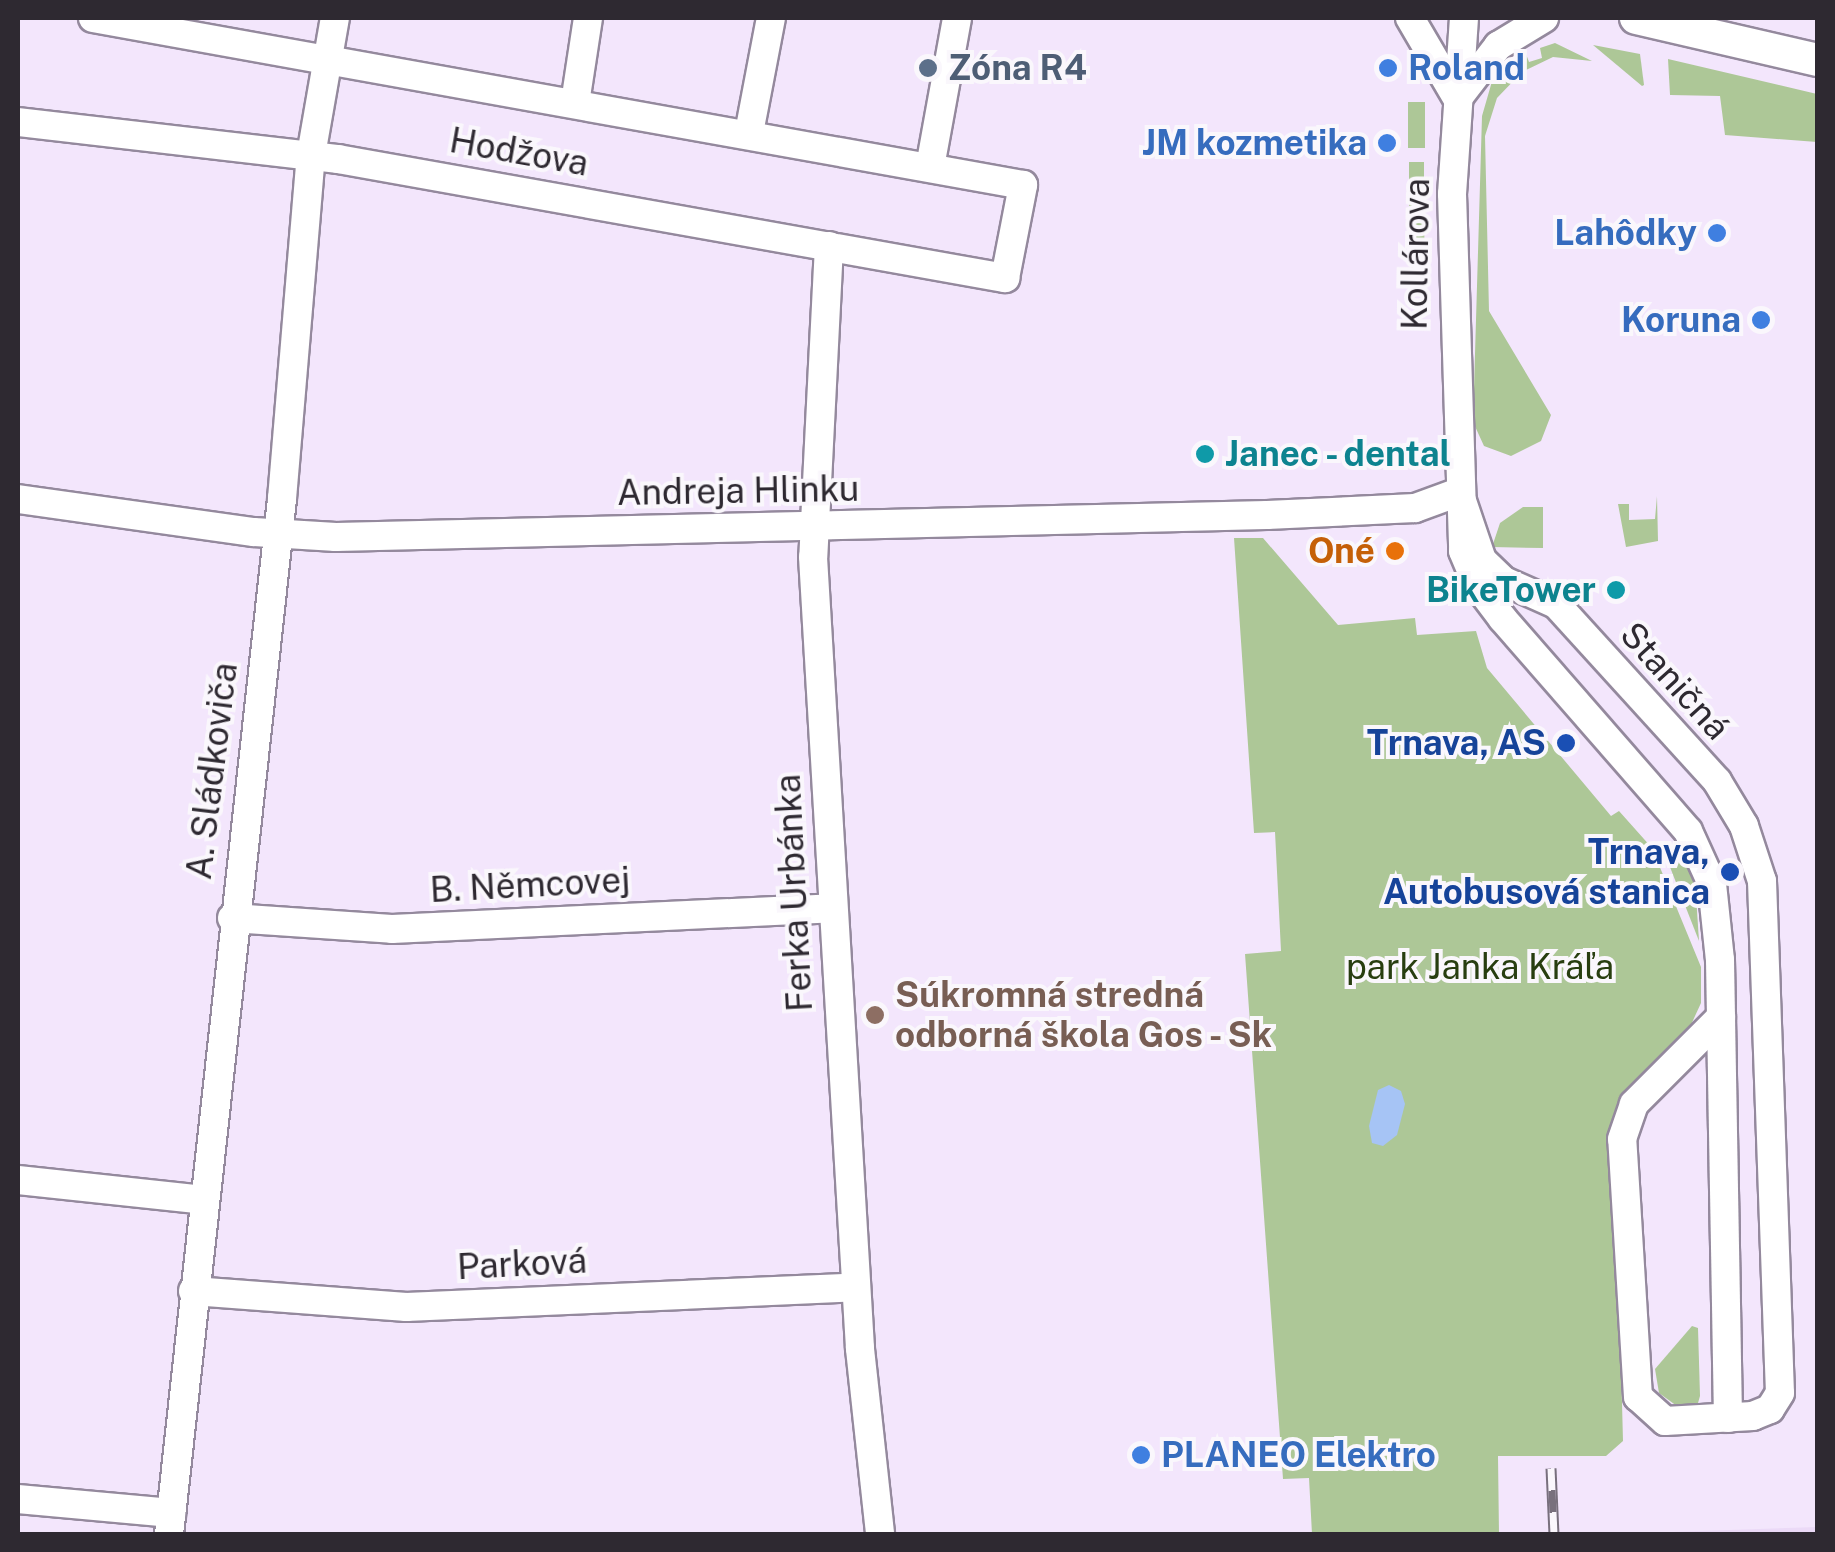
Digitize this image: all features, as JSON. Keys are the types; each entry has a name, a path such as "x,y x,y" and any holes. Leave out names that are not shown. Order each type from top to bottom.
{"street":[{"path":"92,18 204,29 329,60 930,167 957,18"},
{"name":"A. Sládkoviča","path":"170,1524 232,918 278,534 311,155 335,18"},
{"path":"574,103 588,18"},
{"path":"749,134 771,18"},
{"path":"1410,18 1457,99 1498,46 1544,18"},
{"name":"Kollárova","path":"1459,492 1452,353 1457,99 1464,18"},
{"path":"1636,18 1818,60"},
{"name":"Hodžova","path":"18,122 311,155 1004,278 1024,185 930,167"},
{"name":"Ferka Urbánka","path":"828,246 812,526 856,1286 880,1534"},
{"path":"1459,492 1463,552 1478,586 1701,854 1716,919 1721,1017 1728,1418"},
{"name":"Andreja Hlinku","path":"18,499 278,534 812,526 1415,508 1459,492"},
{"name":"Staničná","path":"1459,492 1482,560 1504,581 1556,604 1716,782 1755,852 1762,881 1782,1373 1770,1409 1728,1418 1665,1422 1638,1397 1622,1139 1634,1104 1721,1017"},
{"name":"B. Němcovej","path":"232,918 392,930 832,908"},
{"path":"18,1180 204,1200"},
{"name":"Parková","path":"193,1291 406,1307 856,1286"},
{"path":"18,1499 170,1524"}],"shaded area":[{"path":"1817,1527 1817,1534 1613,1534"}],"green space":[{"path":"1555,43 1592,61 1553,57 1522,72 1497,98 1485,136 1489,311 1551,415 1541,441 1511,456 1484,446 1473,422 1482,116 1497,64 1507,71 1526,54 1529,62 1542,58 1540,48"},
{"path":"1593,45 1640,54 1644,85 1642,86"},
{"path":"1668,59 1817,94 1817,142 1725,135 1720,96 1670,95"},
{"path":"1408,102 1425,102 1425,148 1408,148"},
{"path":"1409,162 1424,162 1424,206 1409,206"},
{"path":"1411,215 1424,215 1425,294 1412,294"},
{"path":"1657,496 1658,541 1626,547 1618,504 1629,504 1629,520 1655,519"},
{"path":"1523,507 1543,507 1543,548 1492,547 1500,523"},
{"name":"park Janka Kráľa","path":"1234,538 1263,538 1338,625 1415,618 1417,635 1476,631 1487,668 1611,816 1619,811 1652,848 1701,967 1701,1003 1684,1040 1615,1134 1623,1441 1606,1456 1498,1456 1499,1534 1312,1534 1309,1478 1283,1479 1245,954 1281,951 1275,832 1254,833"},
{"path":"1681,847 1695,881 1699,941 1668,862"},
{"path":"1692,1326 1698,1328 1700,1396 1698,1403 1681,1409 1659,1393 1655,1369"}],"water":[{"path":"1389,1085 1401,1091 1405,1104 1397,1135 1383,1146 1372,1143 1369,1126 1378,1090"}],"railway":[{"path":"1551,1468 1554,1534"}],"place":[{"name":"Zóna R4","path":"928,68"},
{"name":"Roland","path":"1388,68"},
{"name":"JM kozmetika","path":"1387,143"},
{"name":"Lahôdky","path":"1717,233"},
{"name":"Koruna","path":"1761,320"},
{"name":"Janec - dental","path":"1205,454"},
{"name":"Oné","path":"1395,551"},
{"name":"BikeTower","path":"1616,590"},
{"name":"Trnava, AS","path":"1566,743"},
{"name":"Trnava, Autobusová stanica","path":"1730,872"},
{"name":"Súkromná stredná odborná škola Gos - Sk","path":"875,1015"},
{"name":"PLANEO Elektro","path":"1141,1455"}]}
